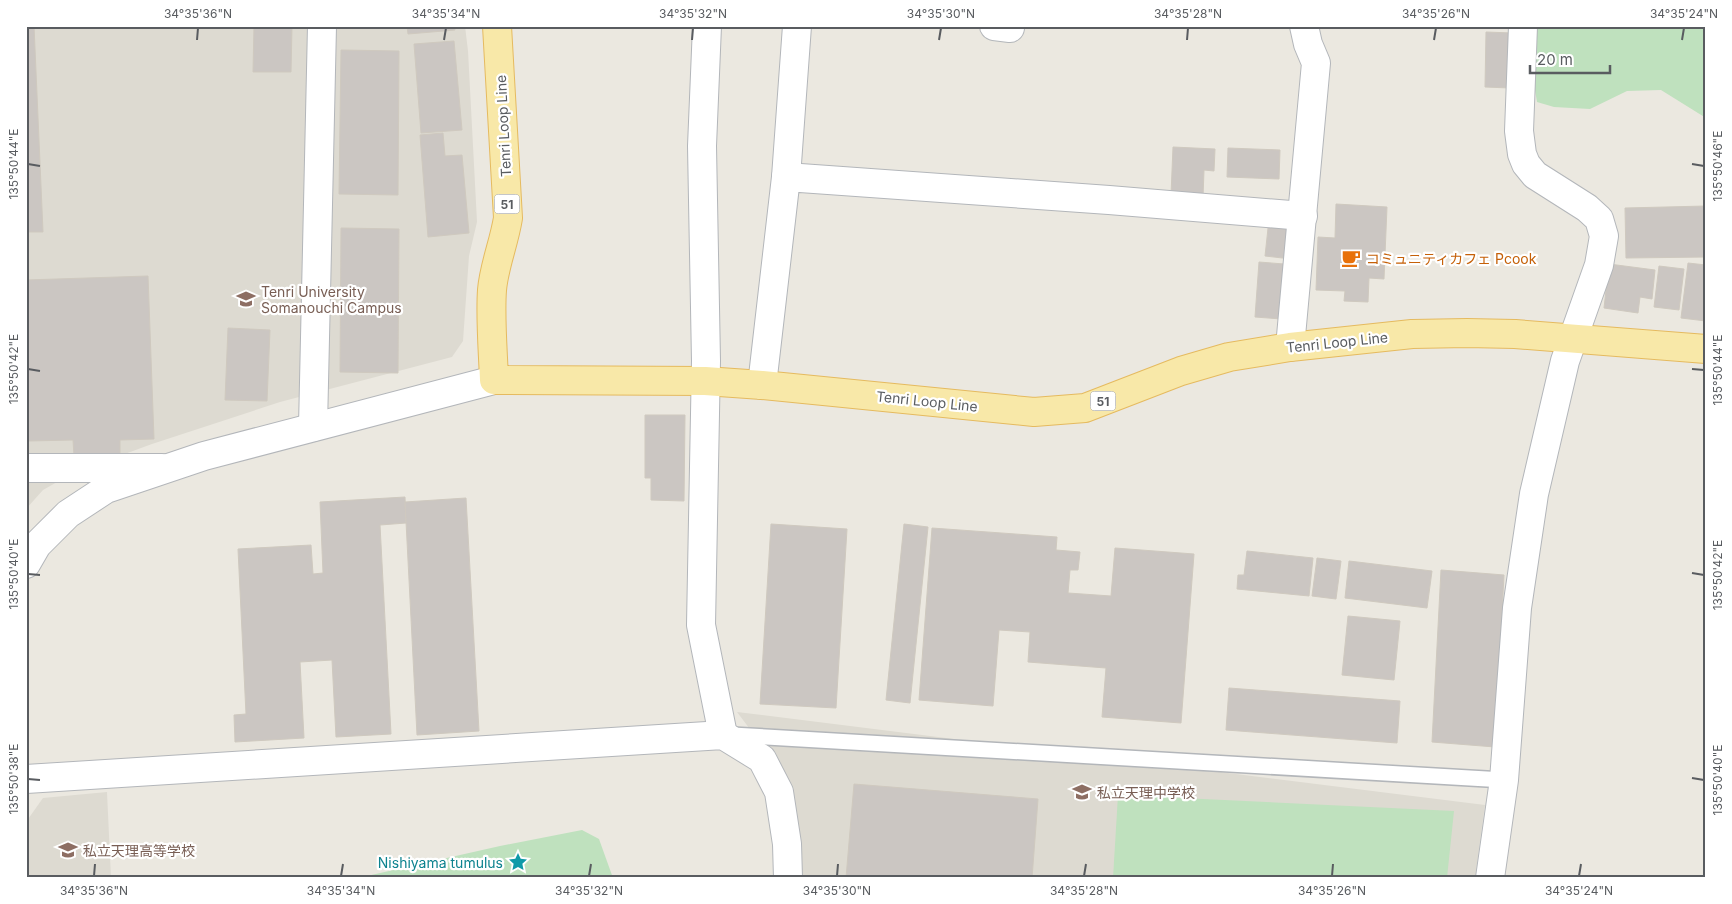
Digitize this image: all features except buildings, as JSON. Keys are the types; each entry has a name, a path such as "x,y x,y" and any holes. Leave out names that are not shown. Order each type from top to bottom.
{"main road":[{"name":"Tenri Loop Line","path":"497,26 508,218 505,239 496,266 492,290 494,380 705,381 1034,412 1085,408 1202,364 1262,351 1412,334 1515,334 1706,349"}],"street":[{"path":"313,427 322,26"},
{"path":"707,26 702,146 706,361 701,625 723,735"},
{"path":"762,385 786,177 797,26"},
{"path":"1290,347 1316,63 1308,44 1304,26"},
{"path":"1490,878 1504,780 1517,608 1534,494 1565,361 1599,265 1604,236 1599,219 1588,208 1535,175 1526,164 1522,154 1519,131 1523,26"},
{"path":"786,177 1303,216"},
{"path":"26,564 37,545 68,514 106,489 204,456 494,380"},
{"path":"26,468 170,468"},
{"path":"26,779 723,735 762,759 780,792 788,878"}],"lane":[{"path":"723,735 1504,780"}],"shaded area":[{"name":"Tenri University Somanouchi Campus","path":"26,26 465,26 477,222 469,256 463,341 452,357 280,402 152,444 73,473 43,490 26,509"},
{"name":"私立天理中学校","path":"737,712 1485,805 1475,878 799,878 787,778"},
{"name":"私立天理高等学校","path":"107,792 111,878 26,878 26,822 43,798"}],"green space":[{"path":"1536,26 1706,26 1706,118 1661,90 1627,91 1590,109 1554,107 1537,102 1534,84"},
{"path":"1118,795 1454,811 1447,878 1113,878"},
{"name":"Nishiyama tumulus","path":"582,830 599,839 613,878 358,878 500,846"}],"place":[{"name":"コミュニティカフェ Pcook","path":"1351,258"},
{"name":"Tenri University Somanouchi Campus","path":"246,299"},
{"name":"私立天理中学校","path":"1082,792"},
{"name":"私立天理高等学校","path":"68,850"},
{"name":"Nishiyama tumulus","path":"518,862"}]}
